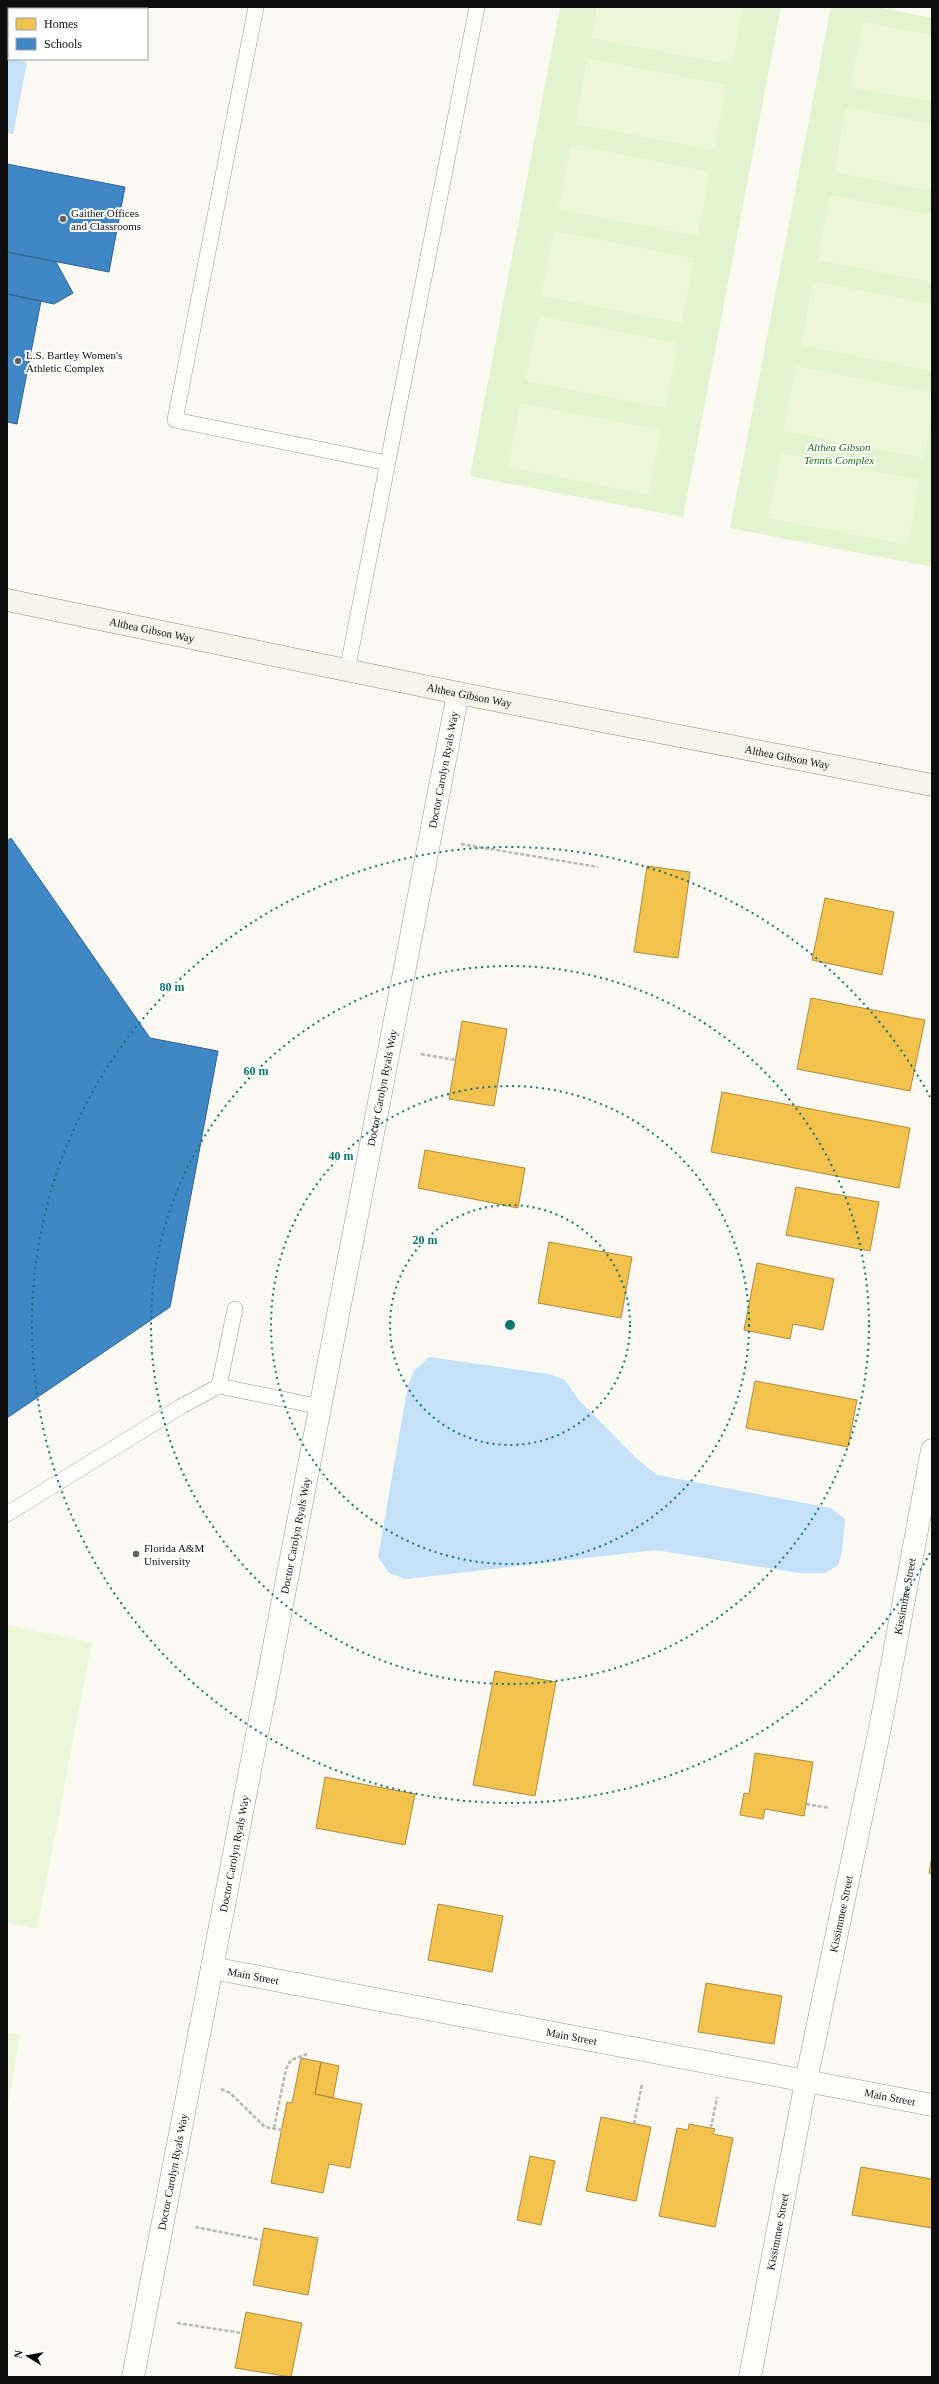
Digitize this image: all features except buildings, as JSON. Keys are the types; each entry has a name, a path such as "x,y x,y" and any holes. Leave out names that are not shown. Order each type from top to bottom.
{"street":[{"name":"Althea Gibson Way","path":"7,600 149,628 458,694 932,785"},
{"name":"Doctor Carolyn Ryals Way","path":"132,2377 458,694"},
{"name":"Kissimmee Street","path":"750,2377 806,2081 880,1728 932,1450"},
{"name":"Main Street","path":"212,1968 932,2105"}],"lane":[{"path":"256,7 175,420 388,463"},
{"path":"347,671 477,7"},
{"path":"219,1386 235,1308"},
{"path":"7,1514 182,1406 219,1386 321,1407"}],"path":[{"path":"457,843 598,867"},
{"path":"274,2128 286,2069 291,2060 307,2054"},
{"path":"634,2124 643,2079"},
{"path":"217,2088 224,2089 230,2093 265,2127 282,2130"},
{"path":"711,2128 718,2094"},
{"path":"190,2226 262,2240"},
{"path":"172,2322 242,2333"}],"green space":[{"path":"560,7 781,7 683,517 470,476"},
{"path":"597,7 743,7 732,65 591,38"},
{"name":"Althea Gibson Tennis Complex","path":"831,7 877,7 932,18 932,567 730,528"},
{"path":"863,22 932,35 932,102 850,87"},
{"path":"587,58 727,85 714,150 575,124"},
{"path":"846,107 932,124 932,191 834,172"},
{"path":"571,144 710,172 698,236 558,209"},
{"path":"830,195 932,215 932,282 817,260"},
{"path":"554,231 694,258 682,323 541,296"},
{"path":"813,281 932,304 932,371 801,345"},
{"path":"538,316 678,343 666,408 525,381"},
{"path":"796,366 932,393 932,416 924,458 783,431"},
{"path":"520,403 661,430 648,495 508,467"},
{"path":"781,453 920,480 908,545 768,518"},
{"path":"7,1625 92,1642 37,1929 7,1923"},
{"path":"7,2032 20,2034 7,2112"}],"water":[{"path":"7,58 8,60 27,62 13,134 7,133"},
{"path":"429,1357 549,1374 565,1380 578,1399 635,1457 657,1475 831,1508 845,1519 842,1552 838,1565 825,1573 799,1573 655,1550 406,1579 389,1573 378,1557 408,1385 414,1371"}],"place":[{"name":"Gaither Offices and Classrooms","path":"63,219"},
{"name":"L.S. Bartley Women's Athletic Complex","path":"18,361"},
{"name":"Florida A&M University","path":"136,1554"}]}
